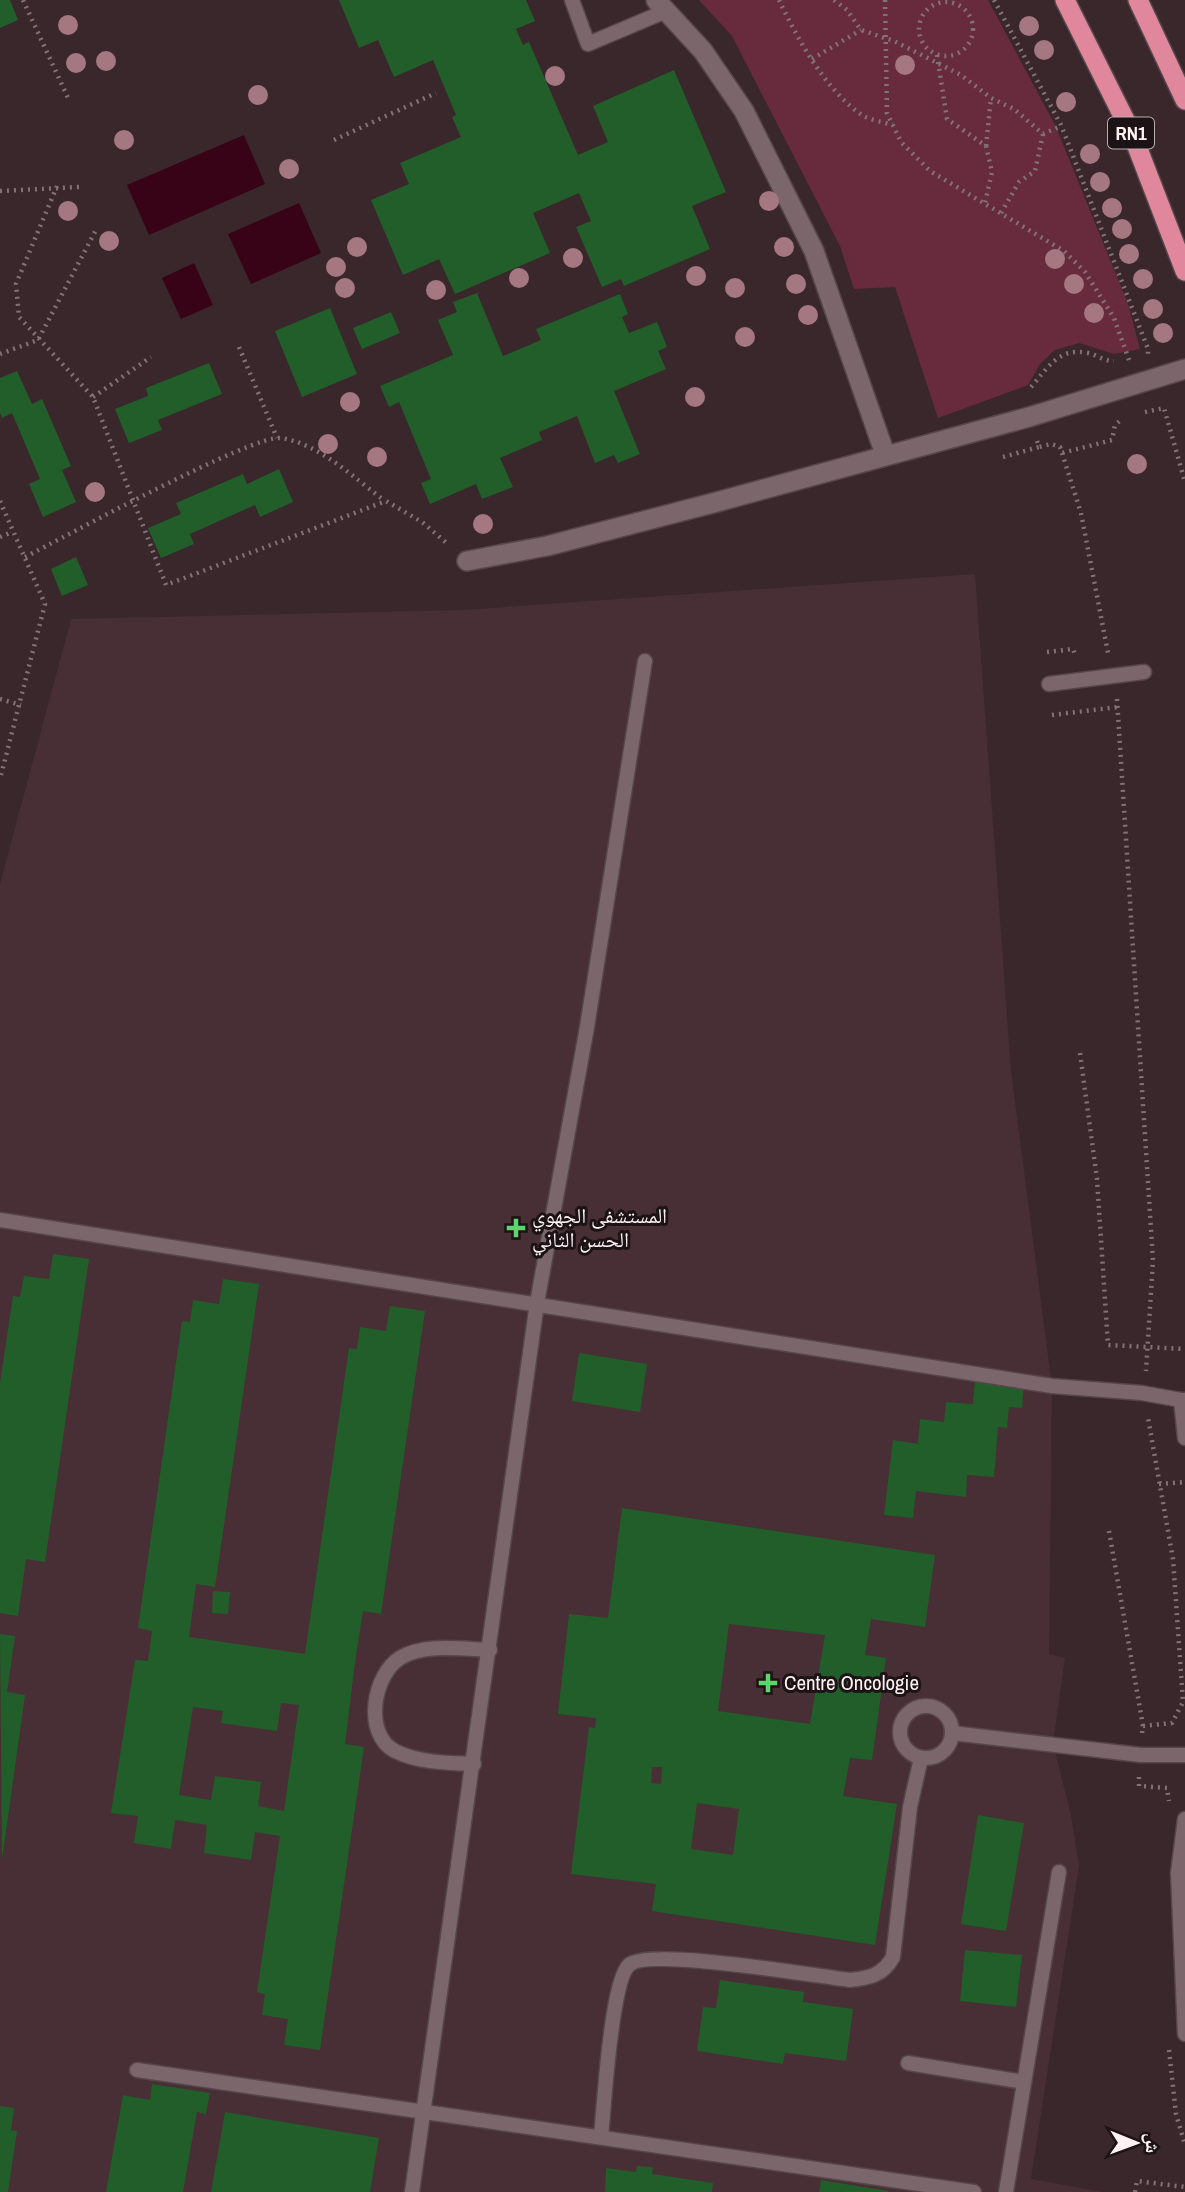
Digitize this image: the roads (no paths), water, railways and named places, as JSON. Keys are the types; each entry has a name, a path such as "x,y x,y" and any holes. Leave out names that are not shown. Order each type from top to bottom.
{"highway":[{"name":"RN1","path":"1065,0 1133,136 1185,271"},
{"path":"1138,0 1185,100"}],"street":[{"path":"661,6 703,51 744,111 808,239 886,454"},
{"path":"467,561 547,546 1029,416 1185,369"}],"lane":[{"path":"572,0 588,44 661,6"},
{"path":"412,2192 537,1303 587,1027 645,660"},
{"path":"1049,684 1144,672"},
{"path":"0,1220 1052,1386 1142,1393 1183,1400 1185,1438"},
{"path":"474,1764 441,1763 394,1750 383,1741 375,1703 387,1669 401,1658 421,1651 490,1650"},
{"path":"926,1707 941,1711 947,1717 952,1733 946,1749 939,1755 921,1758 907,1750 901,1734 905,1718 910,1712 926,1707"},
{"path":"952,1733 1141,1755 1185,1755"},
{"path":"601,2137 616,2001 622,1976 629,1965 638,1961 675,1958 850,1980 877,1975 887,1968 893,1957 910,1807 921,1758"},
{"path":"1185,1819 1178,1873 1185,2034"},
{"path":"1006,2192 1059,1872"},
{"path":"908,2063 1024,2082"},
{"path":"137,2070 974,2192"}],"place":[{"name":"المستشفى الجهوي الحسن الثاني","path":"516,1228"},
{"name":"Centre Oncologie","path":"768,1683"}]}
